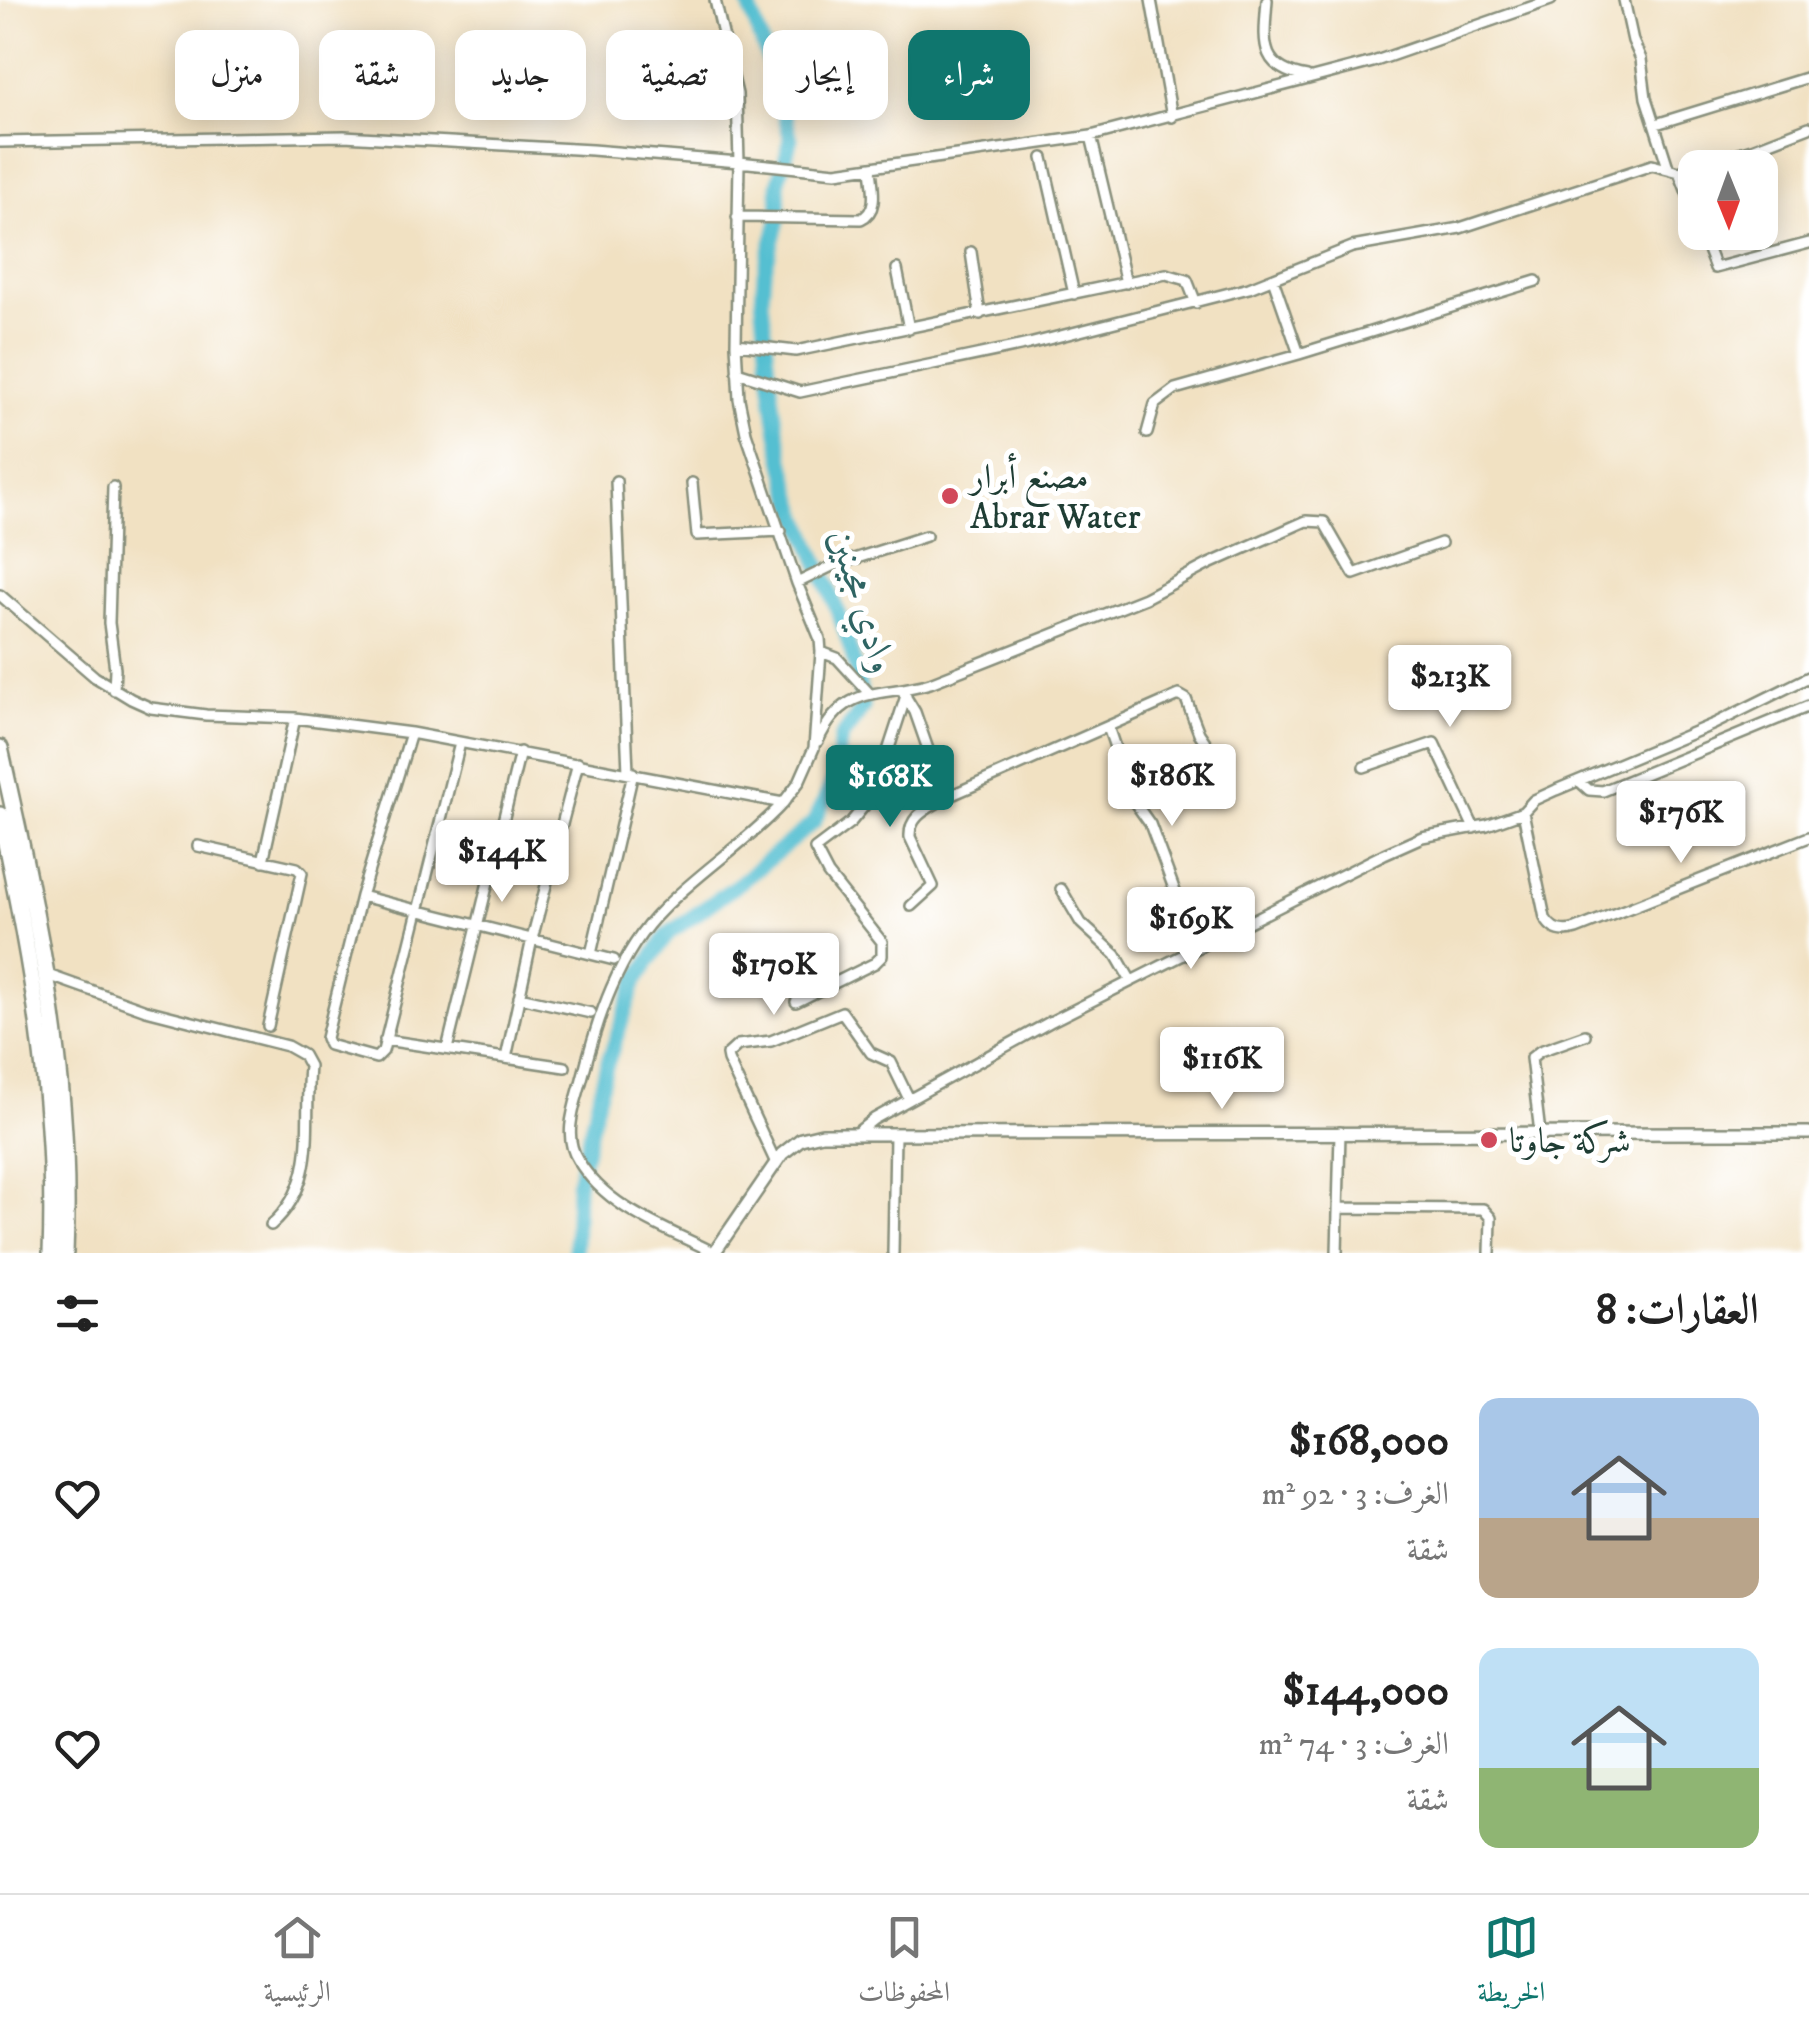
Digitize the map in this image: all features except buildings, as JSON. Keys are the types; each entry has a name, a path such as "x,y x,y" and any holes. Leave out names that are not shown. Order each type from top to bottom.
{"highway":[{"path":"0,748 48,975 64,1119 65,1253"},
{"path":"0,815 35,992 51,1122 50,1253"},
{"path":"22,928 39,924"}],"street":[{"path":"715,0 737,94 737,372 746,433 797,584 820,639 814,748"},
{"path":"1151,0 1172,117"},
{"path":"1267,0 1266,38 1272,62 1283,72 1312,78"},
{"path":"1624,0 1643,66 1646,98 1668,167"},
{"path":"0,142 344,136 592,150 836,172 1091,136 1172,117 1410,50 1546,1"},
{"path":"1656,124 1809,77"},
{"path":"1752,150 1809,127"},
{"path":"1091,136 1126,283"},
{"path":"1044,158 1074,294"},
{"path":"737,372 767,384 806,392 933,365 1196,303 1273,279 1352,247 1460,228 1652,165 1678,172"},
{"path":"738,217 852,220 867,216 873,207 872,168"},
{"path":"1708,250 1714,268 1809,243"},
{"path":"971,252 980,314"},
{"path":"896,270 909,329"},
{"path":"736,344 796,352 1166,274 1187,280 1196,303"},
{"path":"1273,279 1299,354"},
{"path":"1146,433 1155,404 1175,389 1536,281"},
{"path":"591,954 630,773 616,481"},
{"path":"692,484 697,535 781,531"},
{"path":"113,486 110,623 114,690"},
{"path":"1441,543 1354,574 1324,522 1306,521 1145,598 904,694 869,693 844,704 828,720 799,782 783,803 660,912 622,966 598,1028 572,1117 570,1138 576,1159 618,1203 714,1253 790,1146 822,1134 1809,1132"},
{"path":"797,584 832,566 926,536"},
{"path":"0,595 114,690 152,708 176,713 295,718 411,733 783,803"},
{"path":"821,652 837,658 869,693"},
{"path":"856,1134 910,1099 1130,981 1410,842 1523,812 1534,800 1714,724 1809,677"},
{"path":"904,694 915,712 945,798"},
{"path":"796,1002 875,964 882,956 882,942 828,874 815,850 851,822 874,794 904,694"},
{"path":"911,906 932,886 910,829 917,815 945,798 1179,695 1184,696 1199,733 1216,758"},
{"path":"1578,781 1589,790 1603,791 1809,706"},
{"path":"263,861 295,718"},
{"path":"1108,727 1133,800 1150,824 1196,948"},
{"path":"411,733 361,896 326,1041 376,1058 382,1054 386,1040 460,743"},
{"path":"1364,768 1434,744 1474,828"},
{"path":"447,1049 520,752"},
{"path":"506,1058 578,763"},
{"path":"1523,812 1545,918 1561,931 1576,929 1809,837"},
{"path":"198,846 297,868 302,876 268,1026"},
{"path":"1061,888 1080,923 1116,955 1130,981"},
{"path":"361,896 614,960"},
{"path":"48,975 146,1010 287,1046 306,1058 309,1066 302,1180 293,1202 271,1225"},
{"path":"519,997 591,1013"},
{"path":"776,1162 728,1060 728,1054 738,1045 771,1041 842,1012 871,1052 891,1062 910,1099"},
{"path":"1540,1133 1531,1058 1540,1050 1585,1035"},
{"path":"386,1040 565,1067"},
{"path":"1337,1253 1340,1132"},
{"path":"893,1253 895,1134"},
{"path":"1338,1208 1482,1208 1491,1218 1490,1253"}],"waterway":[{"name":"وادي مجينين","path":"575,1253 577,1185 606,1067 636,981 668,934 741,882 814,822 834,780 841,738 863,708 853,657 798,511 778,433 762,299 764,273 779,217 778,184 791,139 747,0"}],"place":[{"name":"مصنع أبرار Abrar Water","path":"950,496"},
{"name":"شركة جاوتا","path":"1489,1140"}]}
